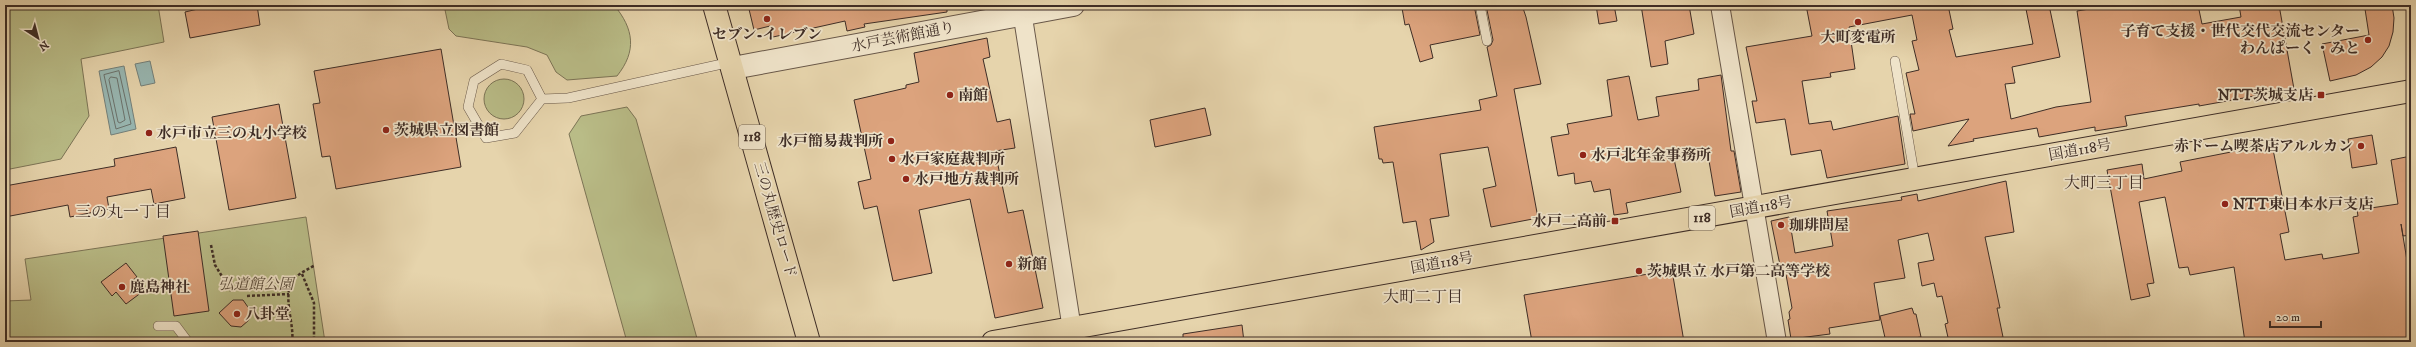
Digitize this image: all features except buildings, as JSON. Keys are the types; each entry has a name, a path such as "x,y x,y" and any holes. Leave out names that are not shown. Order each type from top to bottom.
{"highway":[{"name":"三の丸歴史ロード","path":"714,5 809,342"},
{"name":"国道118号","path":"993,342 1073,335 1915,179 2411,91"}],"street":[{"name":"水戸芸術館通り","path":"732,65 1022,10 1073,5"},
{"path":"1720,5 1777,342"},
{"path":"1022,10 1073,335"}],"lane":[{"path":"1480,5 1487,41"},
{"path":"1895,61 1915,179"},
{"path":"542,99 527,70 501,64 474,81 468,107 486,138 515,133 542,99 568,98 732,65"},
{"path":"158,326 176,326 188,342"}],"path":[{"path":"211,246 216,265 231,291"},
{"path":"292,342 289,294 293,279 315,265"},
{"path":"302,273 314,302 314,342"},
{"path":"246,296 289,294"}],"green space":[{"path":"5,5 158,5 164,42 81,59 89,116 61,159 5,170"},
{"path":"444,5 614,5 621,14 629,31 630,49 628,58 617,76 567,80 556,72 547,55 527,47 456,36 449,29"},
{"path":"500,79 508,79 515,82 521,88 524,99 521,110 515,116 508,119 500,119 493,116 487,110 484,103 484,95 487,88 493,82"},
{"path":"627,107 636,119 698,342 627,342 569,134 581,116"},
{"name":"弘道館公園","path":"306,217 325,342 5,342 5,301 31,300 25,259"}],"water":[{"path":"150,61 155,83 141,86 135,64"},
{"path":"124,66 136,129 111,135 99,71"}],"place":[{"name":"セブン-イレブン","path":"767,19"},
{"name":"大町変電所","path":"1858,22"},
{"name":"子育て支援・世代交代交流センター わんぱーく・みと","path":"2368,40"},
{"name":"南館","path":"950,95"},
{"name":"NTT茨城支店","path":"2321,95"},
{"name":"茨城県立図書館","path":"386,130"},
{"name":"水戸市立三の丸小学校","path":"149,133"},
{"name":"水戸簡易裁判所","path":"891,141"},
{"name":"赤ドーム喫茶店アルルカン","path":"2361,146"},
{"name":"水戸北年金事務所","path":"1583,155"},
{"name":"水戸家庭裁判所","path":"892,159"},
{"name":"水戸地方裁判所","path":"906,179"},
{"name":"NTT東日本水戸支店","path":"2225,204"},
{"name":"水戸二高前","path":"1615,221"},
{"name":"珈琲問屋","path":"1781,225"},
{"name":"新館","path":"1009,264"},
{"name":"茨城県立 水戸第二高等学校","path":"1639,271"},
{"name":"鹿島神社","path":"122,287"},
{"name":"八卦堂","path":"237,314"}],"district":[{"name":"大町三丁目","path":"2104,183"},
{"name":"三の丸一丁目","path":"123,212"},
{"name":"大町二丁目","path":"1423,297"}]}
